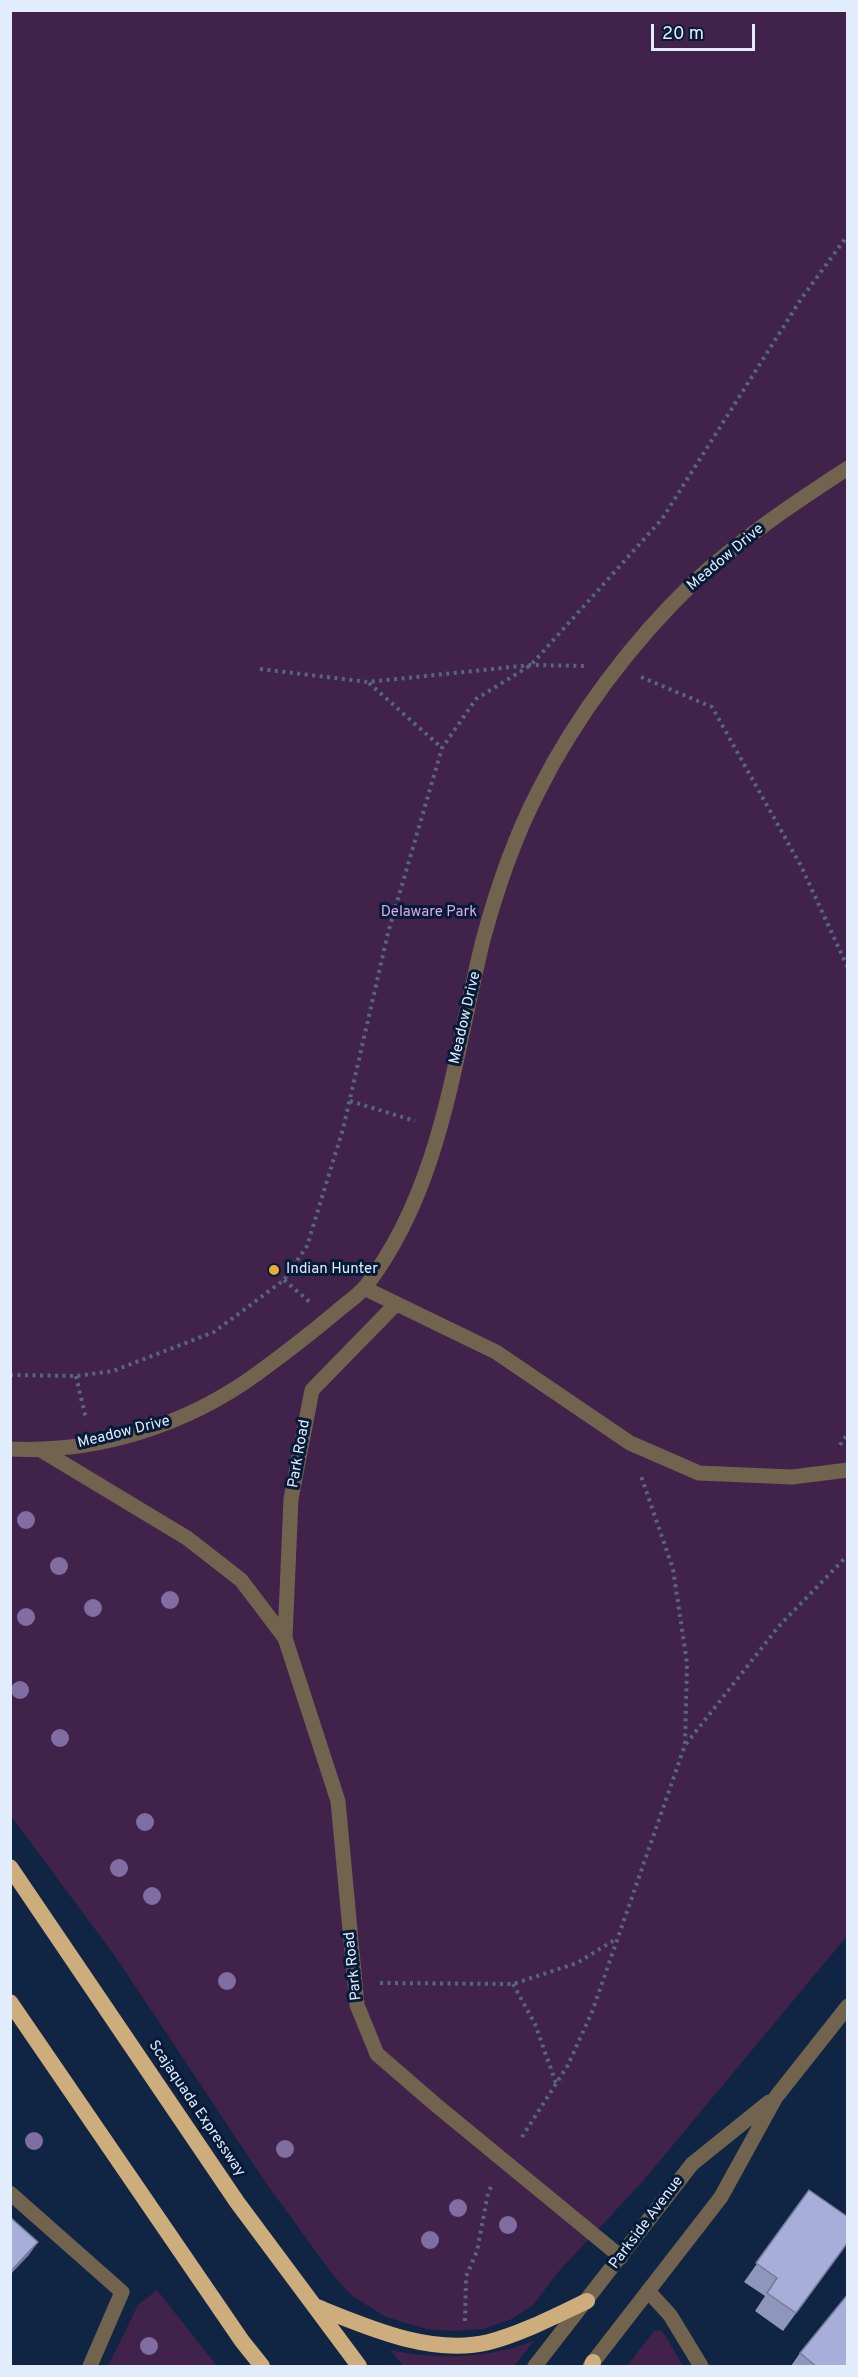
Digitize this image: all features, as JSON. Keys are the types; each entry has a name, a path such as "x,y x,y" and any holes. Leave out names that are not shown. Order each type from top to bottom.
{"highway":[{"name":"Scajaquada Expressway","path":"10,1867 237,2202 359,2367"},
{"path":"10,2002 262,2367"},
{"path":"316,2306 365,2327 401,2337 450,2345 467,2345 522,2331 586,2301"}],"street":[{"name":"Meadow Drive","path":"10,1449 41,1450 91,1444 168,1424 225,1398 364,1288 406,1223 441,1128 483,940 504,867 539,789 592,702 617,667 692,585 781,512 848,468"},
{"path":"364,1288 496,1352 630,1443 699,1473 792,1477 848,1470"},
{"name":"Park Road","path":"285,1638 291,1499 312,1389 396,1304"},
{"name":"Park Road","path":"41,1450 187,1538 241,1580 285,1638 338,1802 357,2005 377,2054 621,2257"},
{"name":"Parkside Avenue","path":"591,2365 721,2197 776,2097 848,2006"},
{"name":"Parkside Avenue","path":"536,2367 692,2164 776,2097"},
{"path":"10,2193 122,2292 90,2367"},
{"path":"648,2291 670,2315 701,2367"}],"path":[{"path":"10,1375 76,1376 112,1371 214,1332 284,1280 307,1246 350,1101 388,933 442,748 476,699 531,665 662,519 801,299 848,235"},
{"path":"260,669 369,682 531,665 617,667 712,707 801,866 848,968"},
{"path":"369,682 442,748"},
{"path":"350,1101 441,1128"},
{"path":"284,1280 328,1318"},
{"path":"76,1376 91,1444"},
{"path":"522,2137 568,2065 592,2012 685,1745 687,1663 673,1569 630,1443"},
{"path":"685,1745 779,1626 848,1555"},
{"path":"355,1983 513,1984 577,1963 616,1939"},
{"path":"513,1984 535,2024 557,2084"},
{"path":"466,2331 466,2277 477,2251 488,2193 493,2183"}],"green space":[{"name":"Delaware Park","path":"11,11 847,11 847,1936 643,2181 560,2270 533,2305 512,2319 483,2329 453,2331 426,2329 386,2317 352,2296 333,2275 266,2183 115,1956 11,1816"},
{"path":"157,2290 217,2366 108,2366 138,2305"},
{"path":"662,2330 683,2366 627,2366 654,2331"},
{"path":"534,2341 514,2366 404,2366 390,2350 427,2355 462,2356 498,2351"}],"building":[{"path":"809,2190 848,2217 848,2242 796,2313 767,2293 777,2278 756,2263"},
{"path":"10,2217 38,2242 10,2272"},
{"path":"848,2294 848,2367 817,2367 800,2353"}],"place":[{"name":"Indian Hunter","path":"274,1270"}]}
